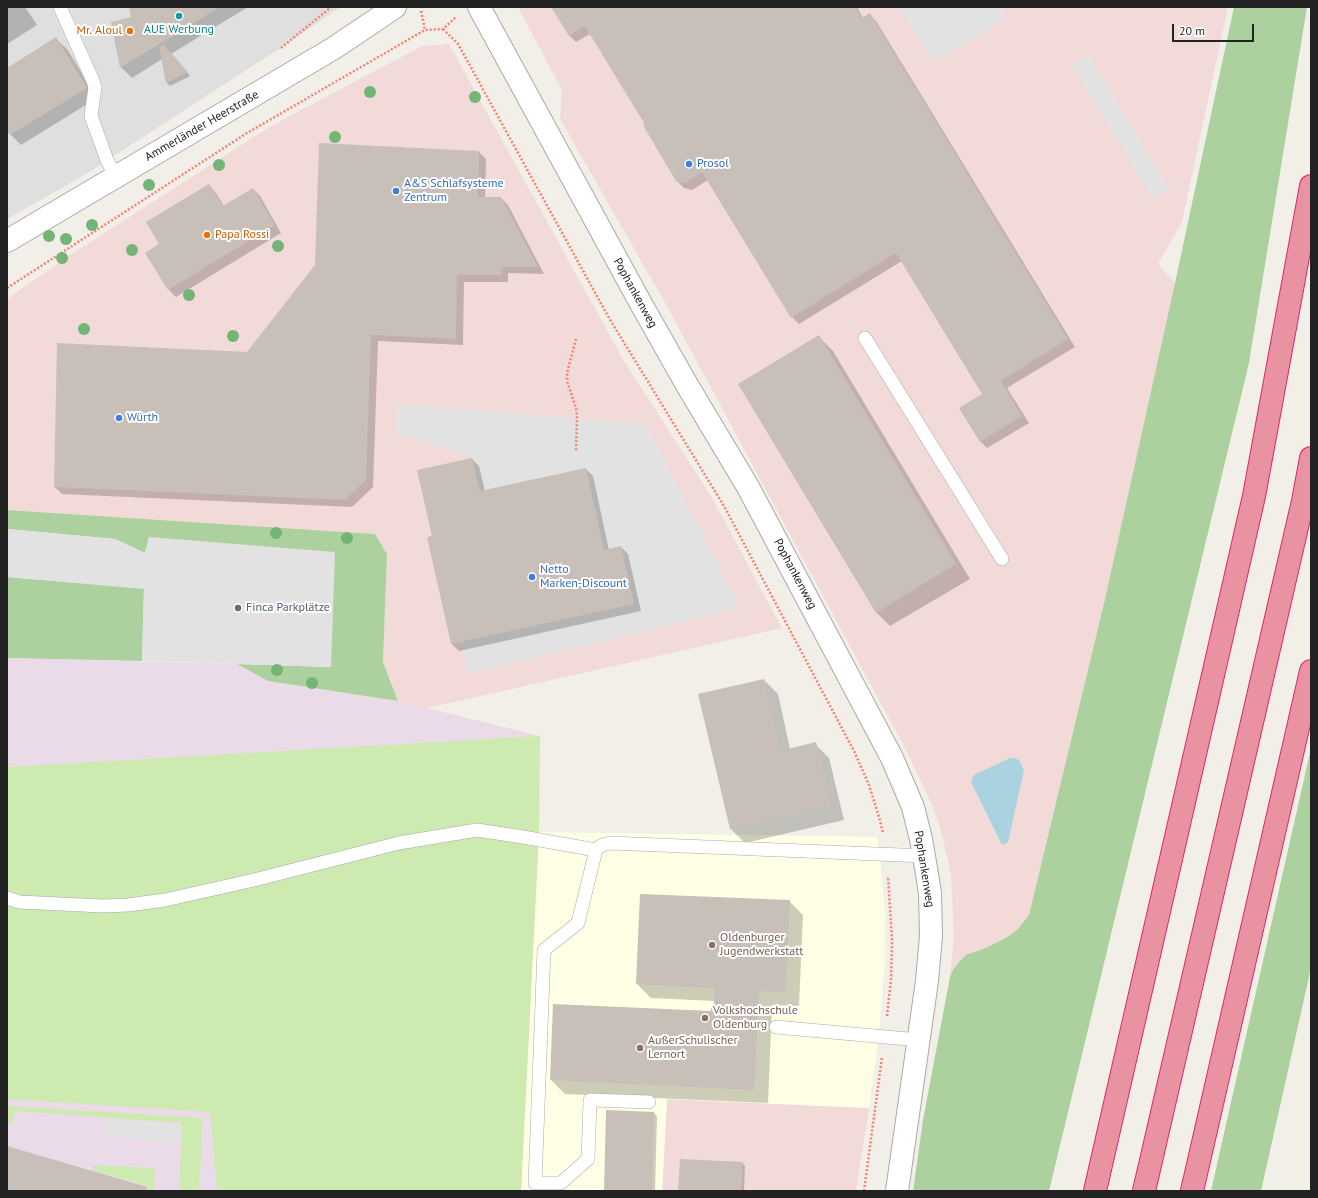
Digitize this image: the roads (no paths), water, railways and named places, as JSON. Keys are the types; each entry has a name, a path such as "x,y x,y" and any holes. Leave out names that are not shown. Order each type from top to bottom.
{"highway":[{"path":"1095,1191 1254,496 1311,186"},
{"path":"1144,1191 1303,500 1311,458"},
{"path":"1192,1191 1311,671"}],"street":[{"name":"Ammerländer Heerstraße","path":"7,241 334,48 395,7"},
{"name":"Pophankenweg","path":"479,7 640,302 687,385 748,487 900,774 912,806 925,856 930,893 931,936 927,981 897,1191"}],"lane":[{"path":"60,7 95,87 91,116 107,160 115,176"},
{"path":"865,338 1002,559"},
{"path":"7,898 20,902 103,906 157,901 254,880 399,843 477,830 596,850"},
{"path":"650,1102 590,1100 588,1159 561,1183 535,1183 544,950 578,923 596,850 602,845 610,844 925,856"},
{"path":"776,1027 919,1040"}],"water":[{"path":"1010,758 1019,760 1024,770 1008,842 1002,845 971,782 974,775"}],"place":[{"name":"AUE Werbung","path":"179,16"},
{"name":"Mr. Aloul","path":"130,31"},
{"name":"Prosol","path":"689,164"},
{"name":"A&S Schlafsysteme Zentrum","path":"396,191"},
{"name":"Papa Rossi","path":"207,235"},
{"name":"Würth","path":"119,418"},
{"name":"Netto Marken-Discount","path":"532,577"},
{"name":"Finca Parkplätze","path":"238,608"},
{"name":"Oldenburger Jugendwerkstatt","path":"712,945"},
{"name":"Volkshochschule Oldenburg","path":"705,1018"},
{"name":"AußerSchulischer Lernort","path":"640,1048"}]}
